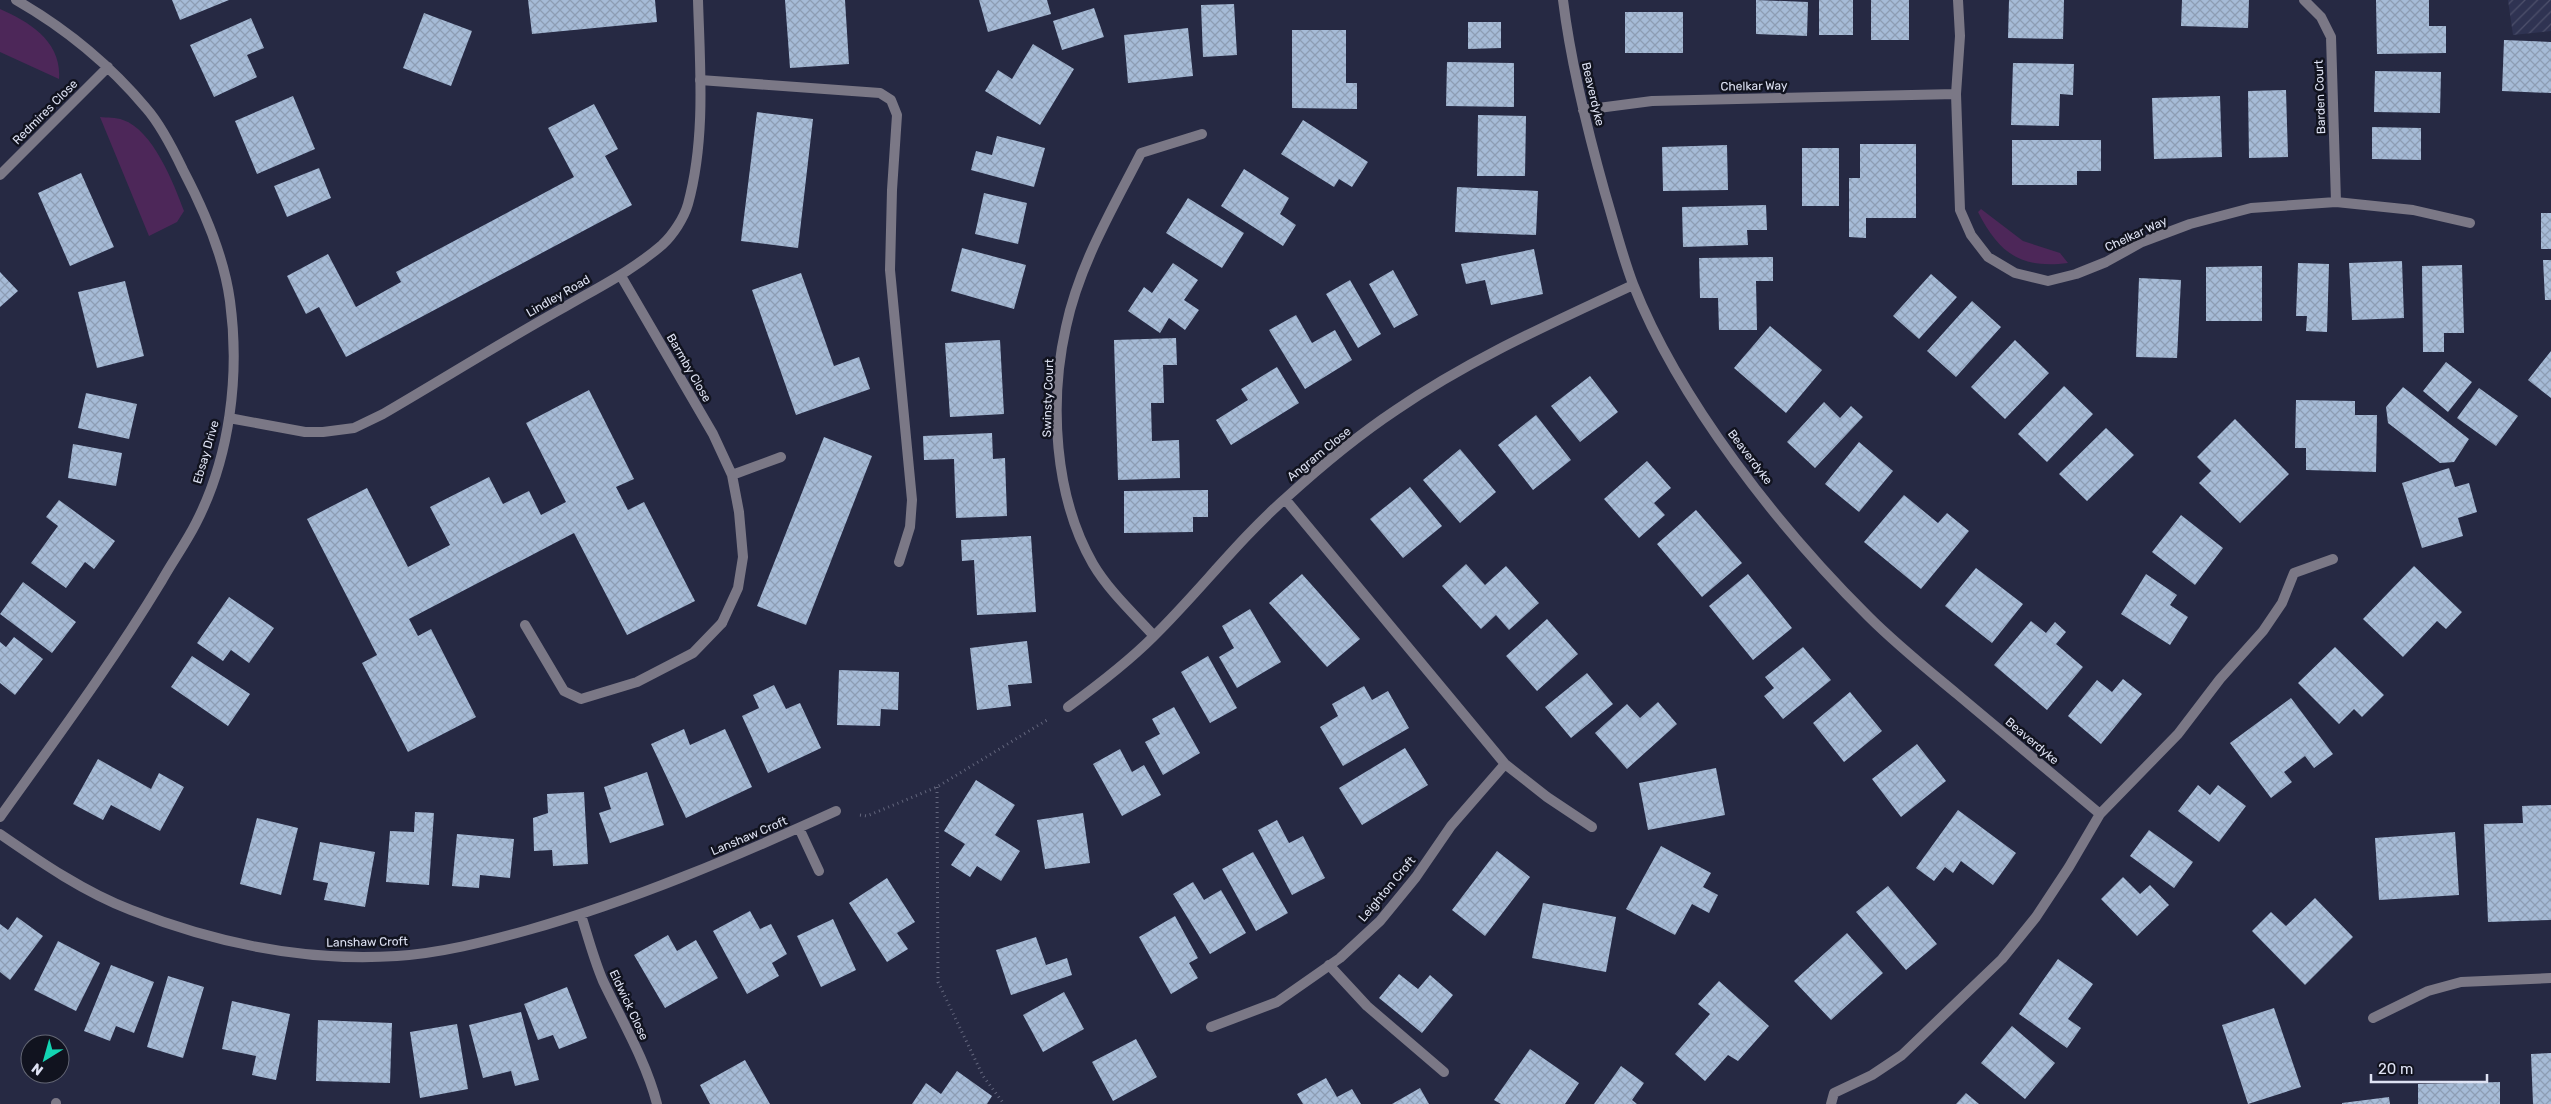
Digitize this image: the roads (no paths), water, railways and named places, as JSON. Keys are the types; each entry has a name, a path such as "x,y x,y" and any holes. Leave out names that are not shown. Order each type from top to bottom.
{"street":[{"name":"Ebsay Drive","path":"0,817 126,639 196,523 216,471 229,418 233,362 230,301 217,248 199,200 177,157 147,110 108,67 52,21 16,0"},
{"name":"Lindley Road","path":"229,418 304,432 354,428 383,414 564,307 621,276 663,244 677,225 688,205 697,150 700,80 698,0"},
{"name":"Beaverdyke","path":"1563,0 1566,32 1583,110 1613,222 1633,285 1667,355 1712,428 1766,500 1823,569 1870,619 2100,814"},
{"name":"Chelkar Way","path":"1958,0 1960,36 1956,94 1960,210 1971,235 1988,257 2015,273 2048,281 2076,274 2106,262 2142,242 2190,224 2251,208 2336,202 2413,210 2470,223"},
{"name":"Barden Court","path":"2304,0 2321,17 2331,37 2336,202"},
{"name":"Redmires Close","path":"0,175 108,67"},
{"path":"700,80 880,93 891,100 897,115 892,190 890,270 912,500 910,527 899,562"},
{"name":"Chelkar Way","path":"1583,110 1652,101 1956,94"},
{"name":"Swinsty Court","path":"1154,636 1112,591 1093,564 1077,529 1064,488 1058,440 1058,374 1066,326 1076,292 1094,245 1141,153 1202,134"},
{"name":"Barmby Close","path":"525,625 564,691 580,699 637,682 693,653 722,623 738,588 743,557 739,512 732,475 713,434 621,276"},
{"name":"Angram Close","path":"1068,707 1118,671 1154,636 1284,499 1334,456 1396,410 1445,379 1509,343 1633,285"},
{"path":"732,475 781,457"},
{"path":"1284,499 1505,764 1547,797 1592,827"},
{"path":"1831,1104 1834,1093 1872,1075 1902,1055 2002,959 2036,917 2069,868 2100,814 2178,734 2220,679 2262,631 2282,602 2294,573 2332,559"},
{"name":"Leighton Croft","path":"1211,1027 1277,1002 1329,965 1380,921 1416,877 1451,826 1505,764"},
{"name":"Lanshaw Croft","path":"0,834 58,874 129,910 195,933 263,949 327,955 397,956 460,947 581,915 687,876 836,812"},
{"name":"Lanshaw Croft","path":"799,828 819,871"},
{"name":"Eldwick Close","path":"581,915 603,979 646,1071 657,1104"},
{"path":"1329,965 1366,1006 1444,1072"},
{"path":"2373,1018 2428,991 2461,982 2551,978"}]}
